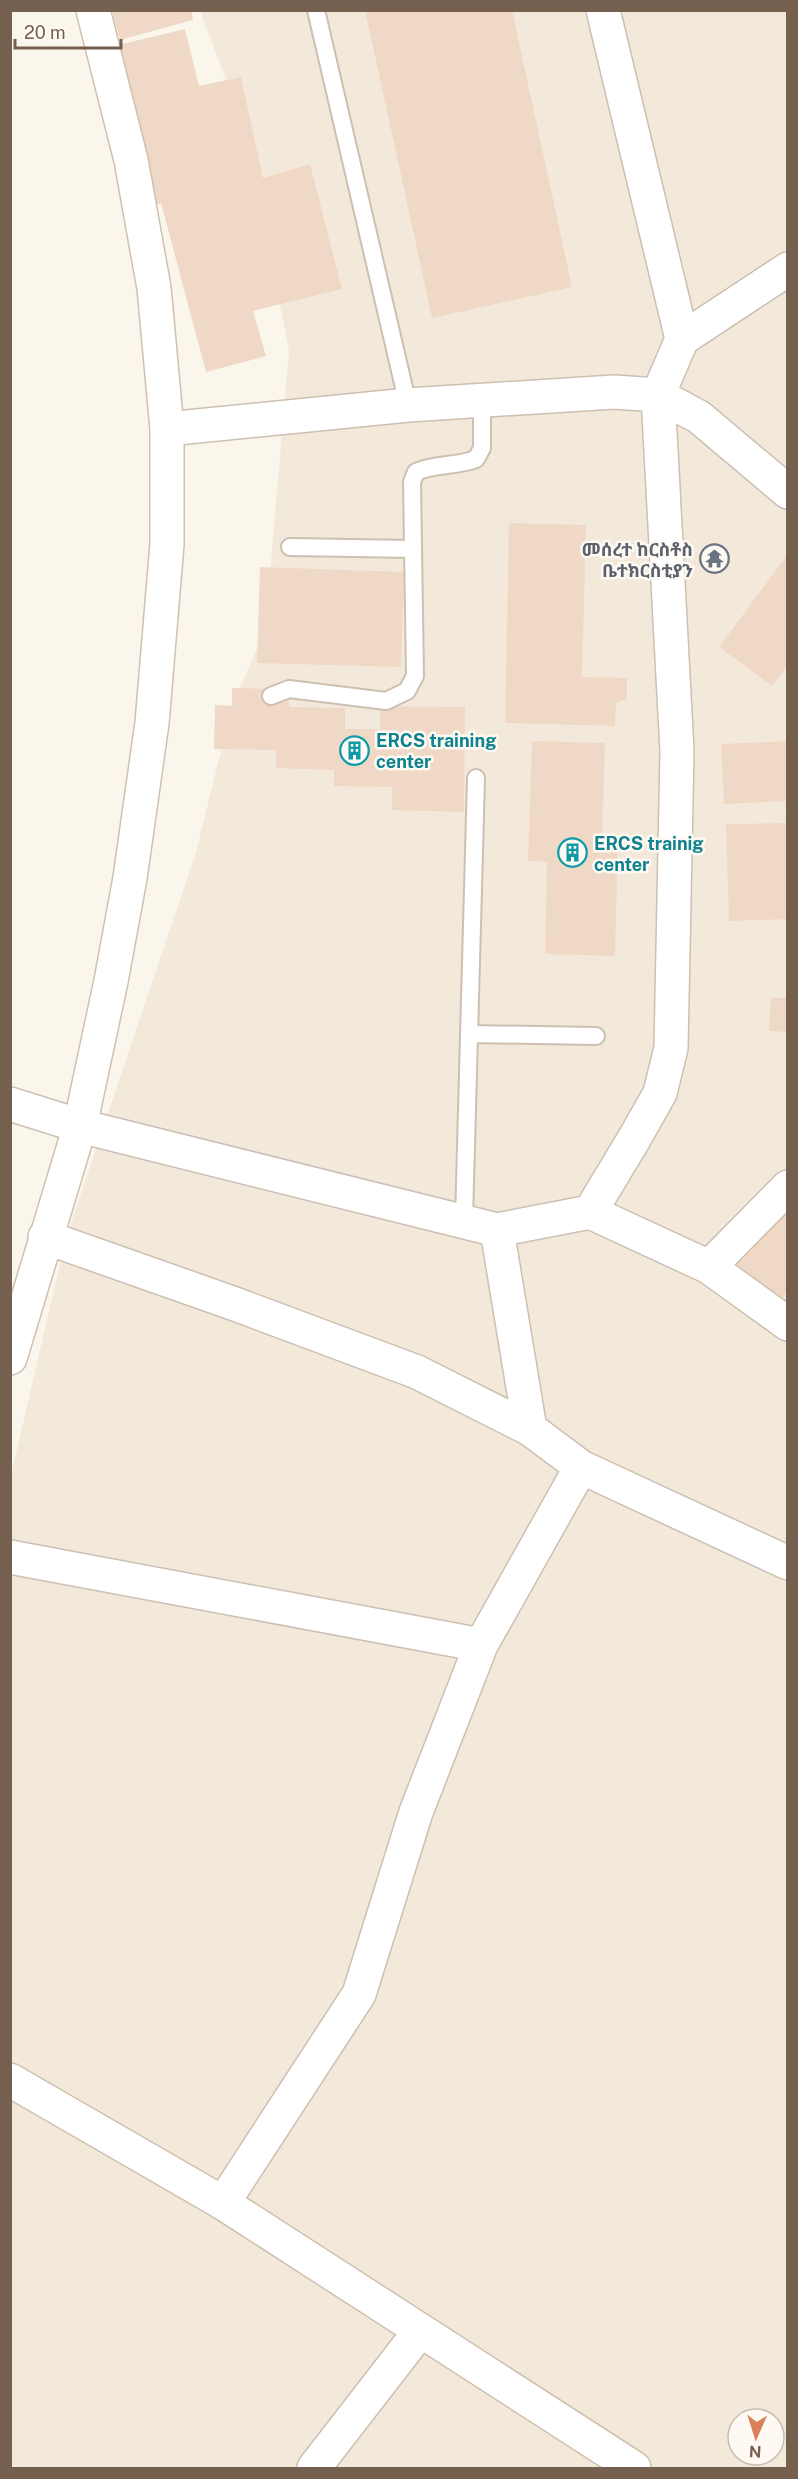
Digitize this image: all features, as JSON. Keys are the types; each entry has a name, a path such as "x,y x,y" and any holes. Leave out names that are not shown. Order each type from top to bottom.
{"street":[{"path":"10,1358 80,1126 130,878 152,723 167,544 167,429 154,288 131,160 93,10"},
{"path":"603,10 682,339"},
{"path":"590,1212 660,1093 671,1048 677,751 658,395 682,339 788,269"},
{"path":"167,429 408,405 614,392 658,395 699,417 788,492"},
{"path":"10,1104 80,1126 497,1230 590,1212 709,1267 788,1324"},
{"path":"709,1267 788,1187"},
{"path":"497,1230 530,1429"},
{"path":"45,1237 235,1304 417,1372 530,1429 582,1467 788,1563"},
{"path":"223,2203 359,1994 416,1812 481,1645 582,1467"},
{"path":"10,1557 481,1645"},
{"path":"10,2080 223,2203 634,2469"},
{"path":"314,2469 420,2331"}],"lane":[{"path":"316,10 408,405"},
{"path":"271,696 289,689 386,701 407,691 415,676 412,482 416,471 427,466 462,465 476,459 482,448 482,400"},
{"path":"290,547 413,549"},
{"path":"464,1220 476,778"},
{"path":"469,1034 596,1036"}],"shaded area":[{"path":"200,11 787,11 787,2468 11,2468 11,1475 66,1238 196,852 232,706 265,631 289,351 245,129"}],"building":[{"path":"112,10 191,10 193,20 120,40"},
{"path":"365,10 512,10 572,287 432,318"},
{"path":"185,29 199,86 241,77 263,178 310,164 342,289 253,311 266,356 206,372 161,203 154,206 114,46"},
{"name":"ERCS training center","path":"509,523 586,525 582,677 627,678 627,699 616,703 615,726 505,723"},
{"path":"788,554 788,665 772,686 719,647"},
{"path":"260,567 404,572 401,667 257,663"},
{"name":"ERCS training center","path":"232,688 289,689 289,707 345,708 345,729 380,729 380,706 465,707 464,812 392,810 392,787 334,786 334,770 276,768 276,750 214,749 215,705 232,706"},
{"name":"ERCS trainig center","path":"532,741 605,743 602,839 618,845 615,956 545,954 547,862 528,861"},
{"path":"788,741 788,801 724,804 721,744"},
{"path":"788,823 788,919 729,921 726,824"},
{"path":"771,998 788,998 788,1032 769,1031"},
{"path":"788,1196 788,1291 771,1310 724,1269"}],"place":[{"name":"መሰረተ ከርስቶስ ቤተክርስቲያን","path":"714,559"},
{"name":"ERCS training center","path":"355,750"},
{"name":"ERCS trainig center","path":"573,853"}]}
